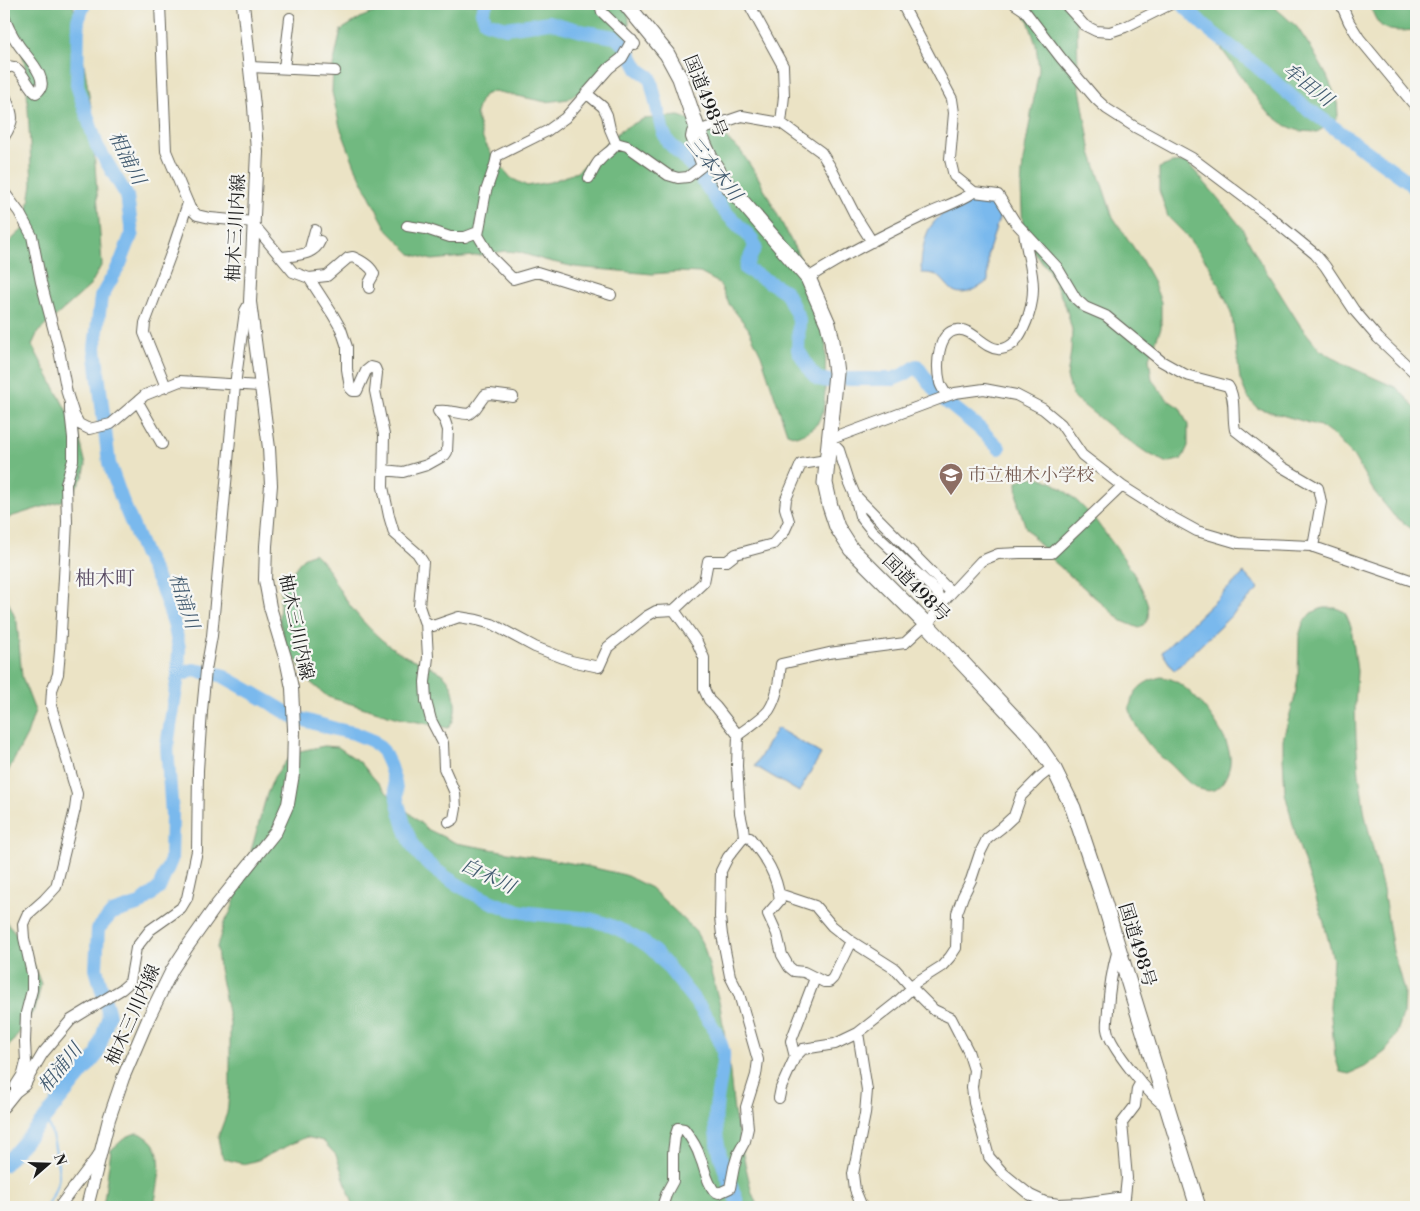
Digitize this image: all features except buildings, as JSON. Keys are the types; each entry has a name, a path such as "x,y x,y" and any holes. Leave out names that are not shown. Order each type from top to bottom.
{"highway":[{"name":"国道498号","path":"626,4 667,54 680,78 711,160 726,182 808,278 828,324 836,373 825,483 837,527 851,549 926,624 1033,738 1052,767 1073,808 1100,889 1198,1207"}],"main road":[{"name":"柚木三川内線","path":"88,1207 109,1119 149,1017 172,970 216,906 276,831 288,804 293,774 294,729 292,688 270,607 265,580 271,485 250,302 257,152 243,4"}],"street":[{"path":"160,4 166,151 190,208 197,215 254,224 293,272 309,278 326,276 353,256 373,270 374,274 369,283 369,288"},
{"path":"600,4 602,12 633,42 622,58 609,68 565,118 553,127 497,156 486,191 478,236 491,257 514,280 537,272 611,295"},
{"path":"749,4 783,66 784,96 781,123"},
{"path":"902,4 952,99 954,113 950,159 954,176 974,192 998,195 1015,222 1056,267 1076,300 1085,307 1106,316 1161,360 1186,376 1228,386 1232,392 1235,430 1282,467 1318,488 1321,502 1313,547"},
{"path":"1015,4 1024,10 1061,58 1107,109 1135,127 1192,158 1316,254 1354,310 1378,338 1416,374"},
{"path":"1065,4 1084,24 1096,31 1110,32 1125,27 1171,4"},
{"path":"1341,4 1359,38 1416,107"},
{"path":"4,16 6,24 38,71 42,86 36,93 31,89 18,69 12,66 4,70"},
{"path":"284,68 290,18"},
{"path":"250,67 334,70"},
{"path":"4,93 12,115 11,126 4,137"},
{"path":"586,93 603,107 616,143 614,149 600,160 589,178"},
{"path":"616,143 627,146 668,175 678,178 688,177 702,166 691,137 692,132 742,116 781,123 821,152 832,168 855,215 872,242"},
{"path":"4,192 19,212 32,236 64,379 70,403 79,424 90,429 111,424 146,395 180,381 260,386"},
{"path":"808,278 922,216 962,200 974,192"},
{"path":"166,387 144,333 145,324 188,203"},
{"path":"407,226 426,229 450,237 465,237 478,232"},
{"path":"310,252 315,230"},
{"path":"947,396 940,384 938,363 942,340 949,333 957,330 966,331 995,349 1002,350 1013,344 1020,335 1028,318 1033,289 1024,232"},
{"path":"281,257 315,250 320,241"},
{"path":"309,278 341,329 346,347 350,388 356,391 366,371 372,367 376,368 375,391 384,435 383,487 394,533 417,553 423,562 419,606 424,621 433,626 459,616 477,620 492,624 535,647 571,661 599,667 608,647 647,616 656,611 674,610 704,582 708,561 727,561 736,554 749,549 773,544 784,532 790,521 785,508 786,499 801,464 827,460"},
{"path":"4,1107 16,1092 25,1085 43,1053 71,1020 122,989 130,982 136,948 150,930 181,908 187,898 197,851 198,770 202,711 212,636 235,385 245,310 250,302"},
{"path":"938,606 937,592 872,531 860,516 855,494 838,450 829,440 955,393 984,389 1016,395 1044,409 1062,424 1082,455 1122,486 1197,531 1238,543 1313,547 1416,582"},
{"path":"383,470 403,472 426,465 445,455 447,452 448,430 445,421 438,411 451,410 457,414 469,414 485,395 512,397"},
{"path":"138,402 162,444"},
{"path":"16,1092 16,1085 23,1074 26,1062 26,1013 32,990 32,974 23,924 27,915 56,887 77,794 51,706 52,690 58,674 60,651 67,522 66,484 73,460 70,403"},
{"path":"738,735 768,711 779,681 781,664 829,653 905,643 933,617 938,606 981,561 998,554 1052,553 1122,486"},
{"path":"855,494 952,592"},
{"path":"662,1207 673,1181 673,1152 678,1128 684,1129 692,1139 700,1157 706,1180 714,1191 719,1192 730,1188 734,1167 745,1141 748,1128 746,1107 756,1075 758,1060 739,994 730,976 722,935 720,909 721,871 728,857 744,837 740,812 737,766 738,735 709,700 704,689 704,658 697,642 674,610"},
{"path":"426,622 428,657 425,682 426,700 431,720 443,743 444,768 455,793 456,808 454,818 449,822"},
{"path":"779,1098 781,1088 795,1057 803,1049 835,1044 858,1033 896,1003 915,983 942,966 950,957 956,948 957,913 980,853 988,839 1014,816 1021,796 1040,776 1052,767"},
{"path":"744,837 750,838 765,859 778,885 780,900 768,914 788,967 794,971 804,972 824,982 829,982 833,978 852,941"},
{"path":"779,894 815,906 832,926 896,969 934,1010 951,1018 968,1051 974,1070 972,1087 974,1103 989,1157 1004,1174 1030,1195 1045,1202 1058,1204 1082,1204 1125,1198 1127,1178 1122,1124 1135,1106 1137,1089 1141,1082"},
{"path":"1118,950 1112,969 1107,1030 1116,1048 1141,1082 1156,1100 1167,1107"},
{"path":"795,1057 791,1041 815,978"},
{"path":"858,1033 868,1090 854,1174 855,1190 862,1207"},
{"path":"58,1207 101,1152"}],"green space":[{"path":"4,4 73,4 91,107 102,264 90,286 38,332 32,345 78,432 86,465 83,477 68,499 10,517 4,524 4,247 25,227 32,184 26,71 18,32"},
{"path":"396,4 626,4 629,18 629,35 616,56 583,90 568,99 546,102 494,91 484,95 476,113 482,137 493,157 511,178 527,186 550,182 577,172 621,130 643,119 679,116 715,129 740,150 758,177 817,291 826,338 823,412 817,424 807,432 796,436 787,433 761,355 748,328 729,304 719,283 700,273 652,274 575,267 518,252 505,251 432,260 411,254 388,231 374,205 355,166 340,127 332,92 333,66 341,30 362,17"},
{"path":"1017,4 1075,4 1078,77 1091,152 1113,217 1140,257 1152,279 1161,302 1161,328 1149,358 1152,380 1168,400 1180,408 1188,425 1188,446 1182,459 1167,463 1147,453 1118,433 1073,397 1067,377 1072,330 1066,307 1049,271 1034,252 1023,233 1021,187 1023,161 1039,69 1036,45 1028,20"},
{"path":"1182,4 1271,4 1297,27 1313,51 1327,76 1337,100 1338,116 1331,124 1317,132 1299,131 1285,125 1265,110 1208,30"},
{"path":"1370,4 1416,4 1416,30 1399,31 1386,29 1377,21"},
{"path":"1187,162 1242,228 1259,260 1300,325 1320,350 1350,367 1397,388 1416,408 1416,532 1394,516 1373,490 1354,457 1334,436 1320,426 1257,408 1247,396 1240,379 1232,316 1225,298 1209,265 1185,234 1168,217 1159,190 1159,168 1172,163"},
{"path":"1038,477 1059,487 1077,501 1093,517 1126,561 1145,597 1148,617 1145,624 1139,628 1122,621 1051,559 1026,528 1018,504 1017,482 1024,478"},
{"path":"314,553 327,568 340,591 366,625 407,657 432,667 447,679 453,690 455,701 455,714 448,728 398,718 328,697 310,682 286,645 279,619 281,587 303,558"},
{"path":"4,592 17,622 22,677 35,711 27,735 4,779"},
{"path":"1323,608 1336,608 1345,612 1351,626 1357,671 1355,705 1359,774 1365,815 1383,890 1393,951 1404,991 1403,1015 1396,1035 1386,1051 1365,1067 1349,1074 1340,1072 1335,1056 1330,1007 1333,959 1323,919 1297,840 1285,793 1283,739 1295,696 1298,677 1299,636 1303,623 1311,613"},
{"path":"1161,677 1175,681 1193,695 1212,718 1226,742 1230,754 1230,764 1224,780 1215,789 1209,791 1202,790 1187,781 1151,746 1131,715 1132,699 1137,690 1144,684"},
{"path":"324,746 338,747 360,762 385,791 427,829 456,843 582,865 625,875 651,888 695,930 704,947 720,1005 734,1112 752,1193 758,1207 354,1207 336,1155 323,1141 306,1137 258,1160 243,1164 225,1159 221,1154 218,1137 227,1113 230,1086 230,1022 219,969 217,947 224,923 231,911 249,858 267,794 274,777 286,761 300,751"},
{"path":"4,919 26,945 41,984 36,1007 12,1043 4,1049"},
{"path":"136,1133 150,1140 158,1154 160,1172 154,1207 103,1207 111,1150 126,1137"}],"water":[{"path":"988,196 995,196 1001,204 1001,212 988,253 988,281 976,289 961,293 952,290 936,275 922,273 921,264 927,233 935,221 943,214"},
{"path":"1244,573 1259,589 1174,671 1162,652"},
{"path":"777,728 821,754 799,792 755,766"}],"waterway":[{"name":"相浦川","path":"4,1165 97,1055 109,1015 96,969 98,929 112,913 140,904 159,888 171,860 172,815 167,746 178,676 179,648 174,623 161,586 145,555 109,463 95,348 101,297 120,264 132,233 127,196 97,146 77,85 78,20 84,4"},
{"name":"三本木川","path":"486,4 482,12 486,22 506,28 549,22 585,32 615,37 625,45 638,69 650,77 663,132 668,142 694,168 725,212 752,239 755,247 746,269 786,292 799,319 798,350 811,372 818,379 829,381"},
{"name":"牟田川","path":"1183,4 1209,30 1254,64 1297,101 1409,182 1416,190"},
{"name":"三本木川","path":"848,379 893,379 917,366 938,395 979,428 999,448"},
{"name":"白木川","path":"178,676 193,670 221,675 294,717 354,733 373,741 383,751 389,764 402,817 413,846 421,857 463,888 511,909 534,914 586,919 606,924 632,936 652,949 699,1006 720,1043 723,1060 715,1119 717,1141 728,1179 739,1207"},
{"path":"45,1118 53,1136 59,1173 55,1192 46,1207"}],"place":[{"name":"市立柚木小学校","path":"951,496"}],"district":[{"name":"柚木町","path":"105,579"}]}
